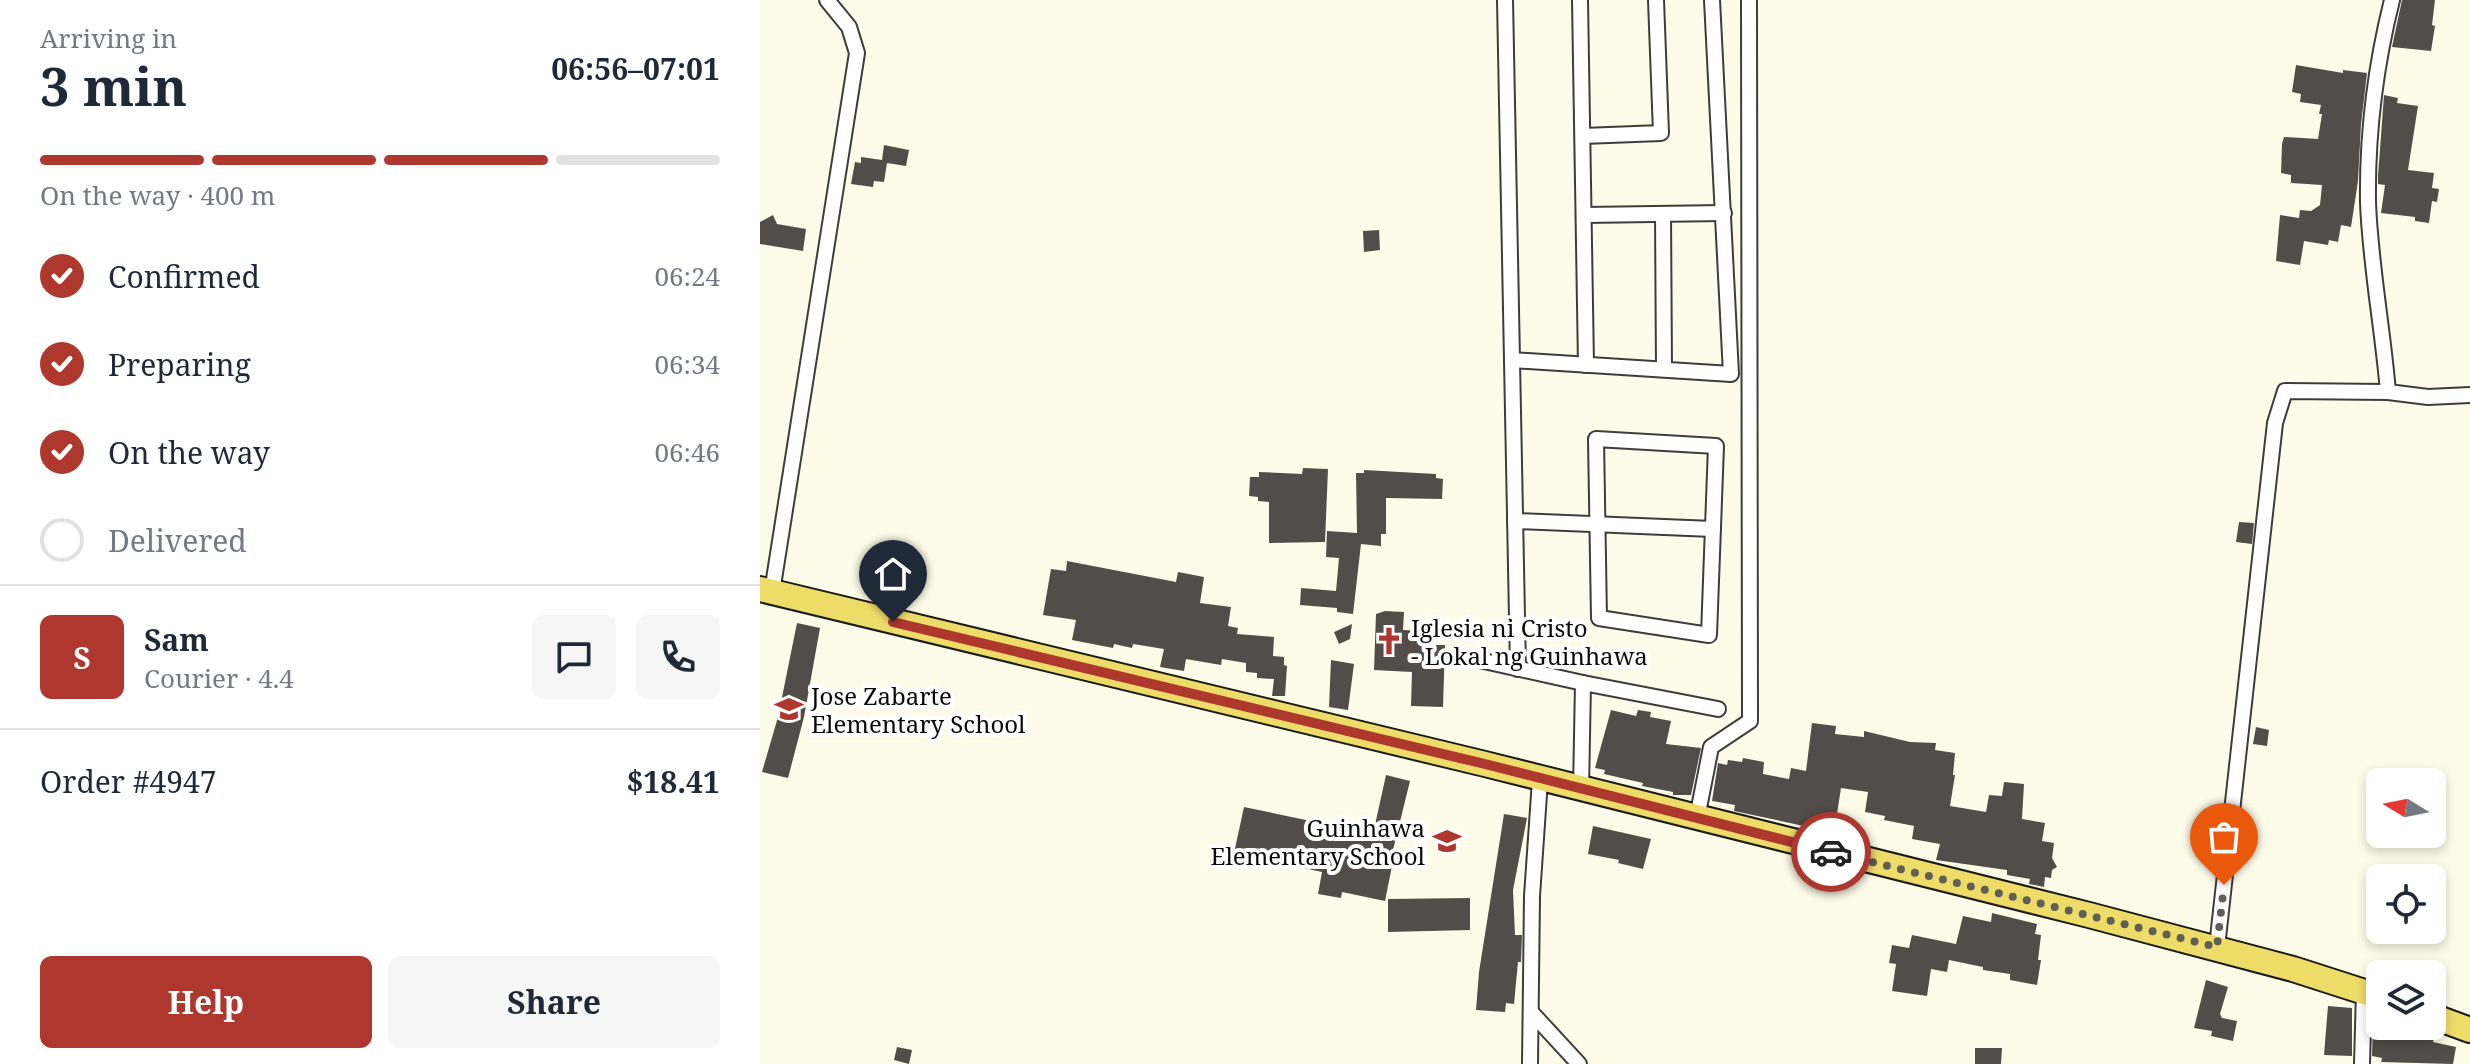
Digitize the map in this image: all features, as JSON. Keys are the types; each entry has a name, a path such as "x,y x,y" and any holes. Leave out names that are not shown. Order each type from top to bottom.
{"main road":[{"path":"766,591 1485,764 2217,947 2366,992"},
{"path":"2446,1021 2470,1030"}],"street":[{"path":"766,591 857,53 849,27 827,0"},
{"path":"1505,0 1518,669"},
{"path":"1580,0 1586,365"},
{"path":"1583,136 1661,133 1656,0"},
{"path":"1512,360 1731,374 1712,0"},
{"path":"1697,818 1711,747 1750,721 1749,0"},
{"path":"2388,392 2368,204 2370,120 2377,62 2392,0"},
{"path":"1584,215 1724,213"},
{"path":"1663,214 1664,369"},
{"path":"2217,947 2278,412 2285,391 2388,392 2428,397 2470,395"},
{"path":"1596,439 1716,446 1713,529 1709,635 1599,618 1596,439"},
{"path":"1515,521 1713,529"},
{"path":"1475,659 1718,709"},
{"path":"1581,790 1583,683"},
{"path":"1530,1064 1532,896 1540,780"},
{"path":"1531,1012 1579,1064"},
{"path":"2362,1064 2366,1036"}],"building":[{"path":"2402,0 2435,0 2431,51 2392,47"},
{"path":"2296,65 2343,73 2343,70 2367,73 2351,227 2341,225 2338,242 2329,240 2328,245 2304,241 2300,265 2276,261 2280,215 2299,218 2300,210 2311,211 2320,205 2322,185 2291,183 2291,175 2281,173 2282,144 2284,137 2318,139 2322,114 2319,114 2321,105 2300,102 2301,94 2292,92"},
{"path":"2384,95 2398,98 2397,103 2418,106 2408,170 2434,173 2432,188 2439,189 2437,202 2432,201 2429,223 2415,221 2415,217 2381,213 2385,185 2378,184 2378,176"},
{"path":"884,145 909,150 906,166 887,163 884,182 874,181 873,187 851,184 855,162 861,163 861,157 882,160"},
{"path":"773,215 777,224 806,229 803,251 760,244 760,222"},
{"path":"1379,230 1380,250 1364,252 1363,231"},
{"path":"1303,468 1328,469 1325,542 1269,543 1269,502 1249,496 1250,477 1259,477 1259,472 1302,474"},
{"path":"1364,470 1436,474 1436,478 1443,479 1442,499 1386,498 1386,534 1381,534 1381,546 1361,544 1353,614 1337,612 1337,608 1300,605 1301,588 1336,591 1339,558 1326,557 1327,531 1357,533 1356,473 1364,473"},
{"path":"2239,522 2254,523 2252,544 2236,542"},
{"path":"1067,561 1176,582 1178,572 1204,577 1200,603 1231,607 1228,626 1238,628 1237,634 1274,637 1273,656 1284,657 1284,665 1287,666 1285,696 1272,696 1274,679 1257,678 1257,673 1246,672 1246,663 1222,659 1221,665 1186,659 1184,671 1160,667 1164,649 1133,644 1132,648 1114,644 1113,648 1072,640 1076,620 1043,615 1051,569 1066,571"},
{"path":"1404,612 1403,630 1426,631 1425,645 1445,645 1443,707 1411,706 1412,672 1374,670 1376,614"},
{"path":"797,623 820,628 804,717 788,778 762,772 778,717"},
{"path":"1352,624 1350,639 1339,644 1334,632"},
{"path":"1331,660 1354,664 1348,710 1329,707"},
{"path":"1611,710 1636,716 1638,710 1651,712 1650,717 1671,721 1666,744 1701,748 1691,795 1673,795 1673,792 1642,786 1643,783 1604,774 1605,770 1595,768"},
{"path":"1812,723 1836,726 1835,734 1864,737 1864,731 1910,742 1936,743 1935,750 1955,753 1950,806 1986,812 1989,795 2002,796 2004,782 2024,784 2022,819 2045,823 2042,841 2054,843 2052,858 2057,867 2052,870 2051,878 2045,877 2044,887 2029,884 2030,879 2007,875 2007,870 1936,860 1940,844 1912,839 1914,826 1884,820 1885,816 1865,812 1868,792 1841,788 1836,820 1820,818 1818,829 1734,811 1735,805 1712,801 1718,763 1727,765 1728,760 1742,762 1743,758 1764,762 1763,774 1789,779 1791,768 1806,771"},
{"path":"2256,727 2269,730 2267,746 2253,744"},
{"path":"1386,775 1410,781 1393,850 1385,901 1342,892 1341,898 1318,894 1322,872 1234,853 1244,807 1373,834"},
{"path":"1504,814 1527,818 1513,890 1515,935 1522,935 1521,962 1518,962 1514,1004 1506,1003 1505,1012 1476,1010 1479,972"},
{"path":"1593,826 1651,839 1643,869 1588,854"},
{"path":"1470,898 1470,930 1388,932 1388,899"},
{"path":"1992,913 2037,924 2035,934 2041,935 2038,960 2041,960 2037,985 2010,980 2010,974 1949,960 1947,972 1931,969 1927,996 1892,991 1896,964 1889,963 1892,945 1909,948 1912,935 1956,944 1963,916 1991,922"},
{"path":"2206,980 2228,987 2220,1014 2222,1018 2237,1021 2233,1041 2211,1036 2212,1031 2194,1028"},
{"path":"2328,1006 2352,1008 2352,1056 2324,1055"},
{"path":"2372,1040 2434,1040 2456,1047 2453,1064 2381,1062 2382,1058 2372,1056"},
{"path":"897,1047 912,1050 909,1064 894,1060"},
{"path":"1975,1048 2002,1048 2001,1064 1975,1064"}],"way so far":[{"path":"1831,852 2217,947 2224,885"}],"place":[{"name":"Iglesia ni Cristo - Lokal ng Guinhawa","path":"1389,641"},
{"name":"Jose Zabarte Elementary School","path":"789,709"},
{"name":"Guinhawa Elementary School","path":"1447,841"}],"route":[{"path":"893,622 1485,764 1831,852"}]}
